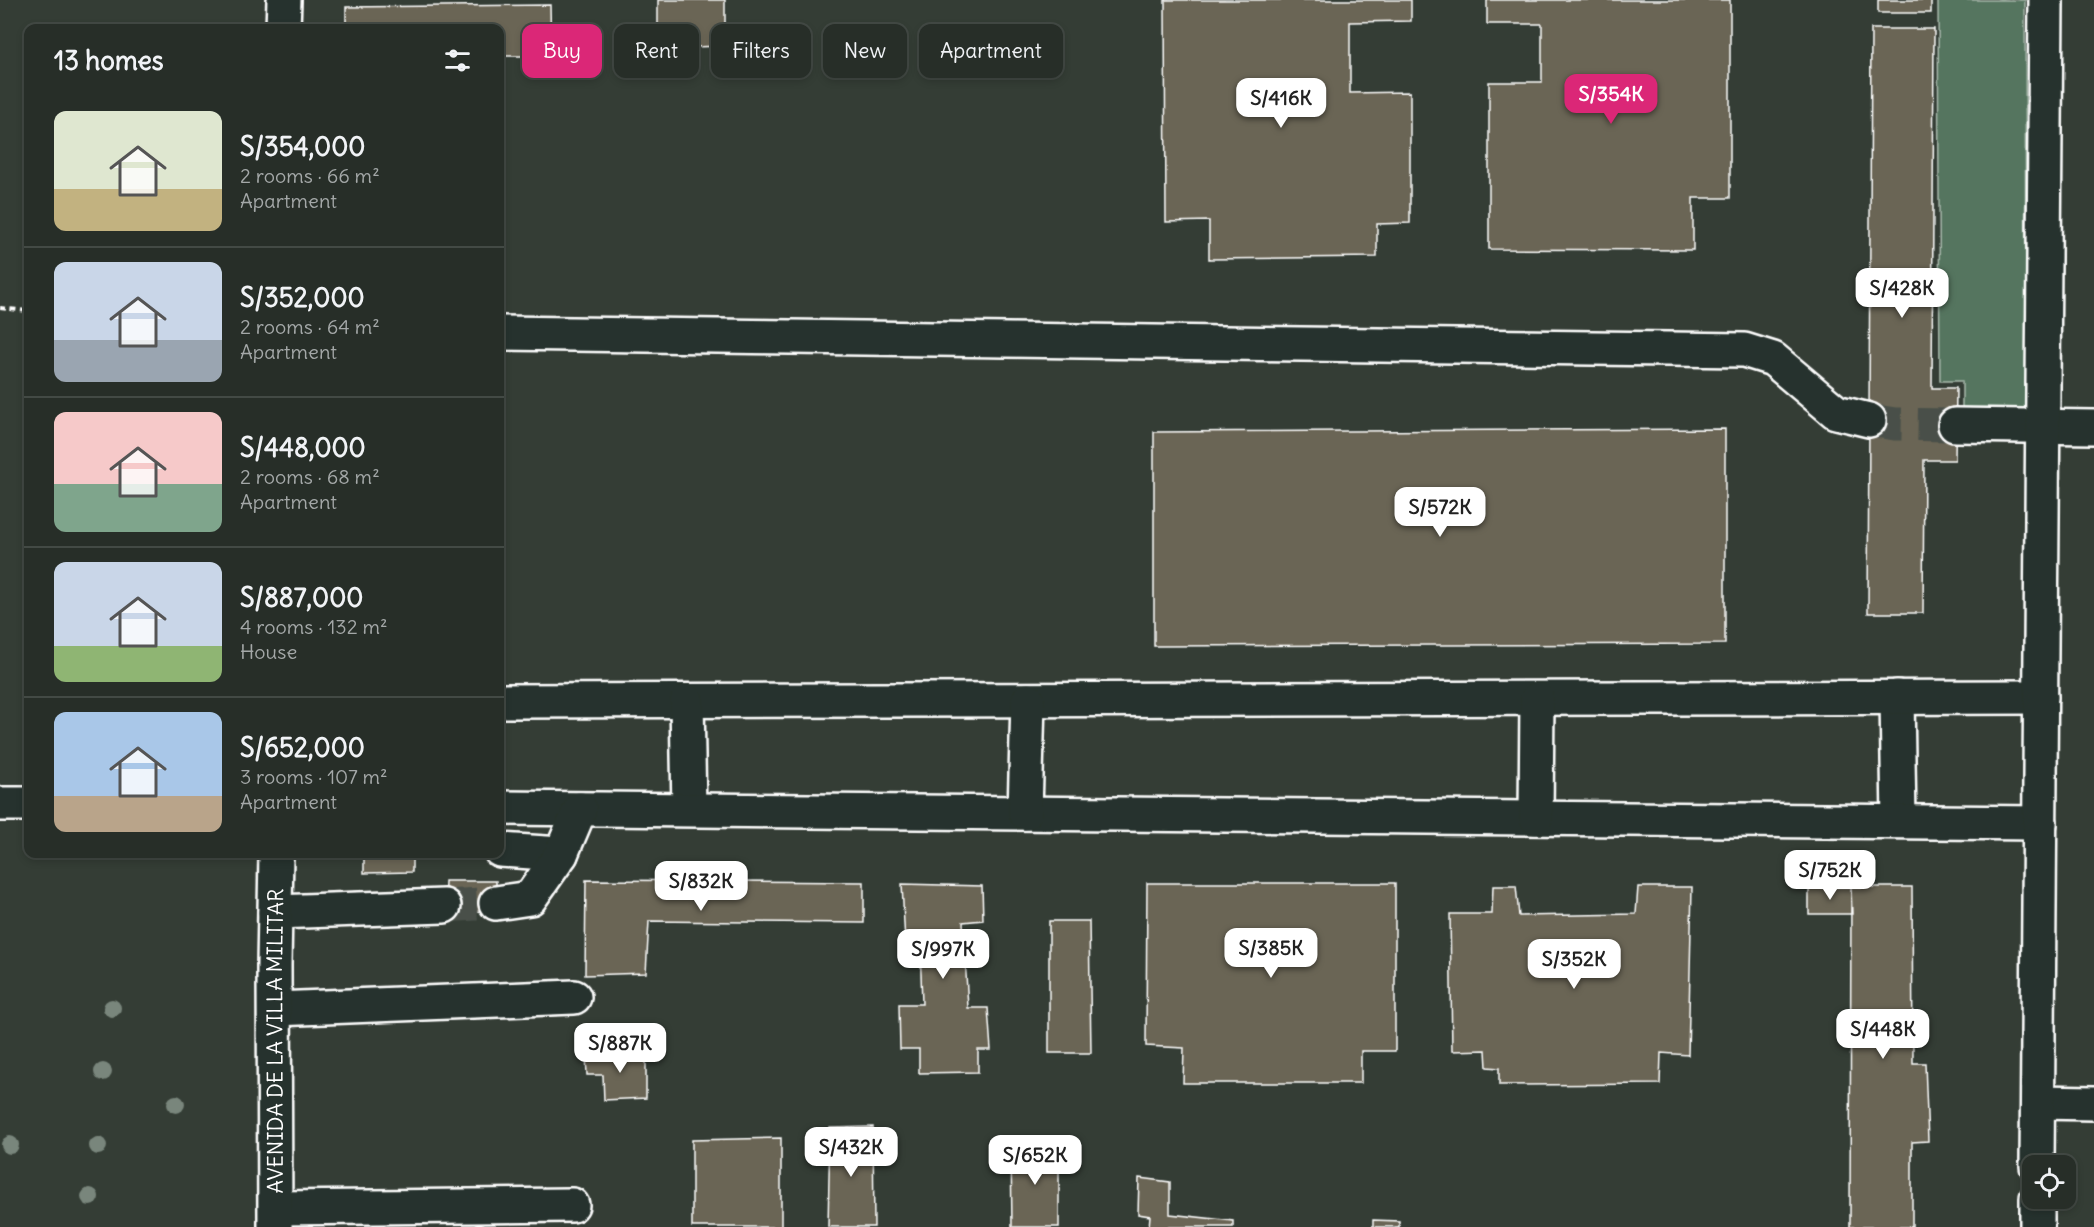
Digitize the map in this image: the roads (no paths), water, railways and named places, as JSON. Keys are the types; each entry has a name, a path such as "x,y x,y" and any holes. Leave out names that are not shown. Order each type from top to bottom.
{"street":[{"path":"283,24 284,0"},
{"path":"2037,1155 2046,0"},
{"path":"504,333 1744,350 1773,359 1836,412 1869,420"},
{"path":"1955,425 2094,427"},
{"path":"504,701 2041,697"},
{"path":"1897,698 1899,821"},
{"path":"1536,818 1537,699"},
{"path":"1025,813 1028,700"},
{"path":"687,701 689,809"},
{"path":"0,804 24,804"},
{"path":"504,808 2040,823"},
{"path":"496,903 530,898 561,855 580,809"},
{"path":"504,850 561,855"},
{"name":"AVENIDA DE LA VILLA MILITAR","path":"276,858 276,1218"},
{"path":"275,912 444,906"},
{"path":"275,1009 574,997"},
{"path":"2038,1102 2094,1103"},
{"path":"276,1218 572,1205"},
{"path":"2037,1209 2037,1227"}],"tunnel":[{"path":"1869,420 1895,424 1955,425"},
{"path":"444,906 496,903"}]}
